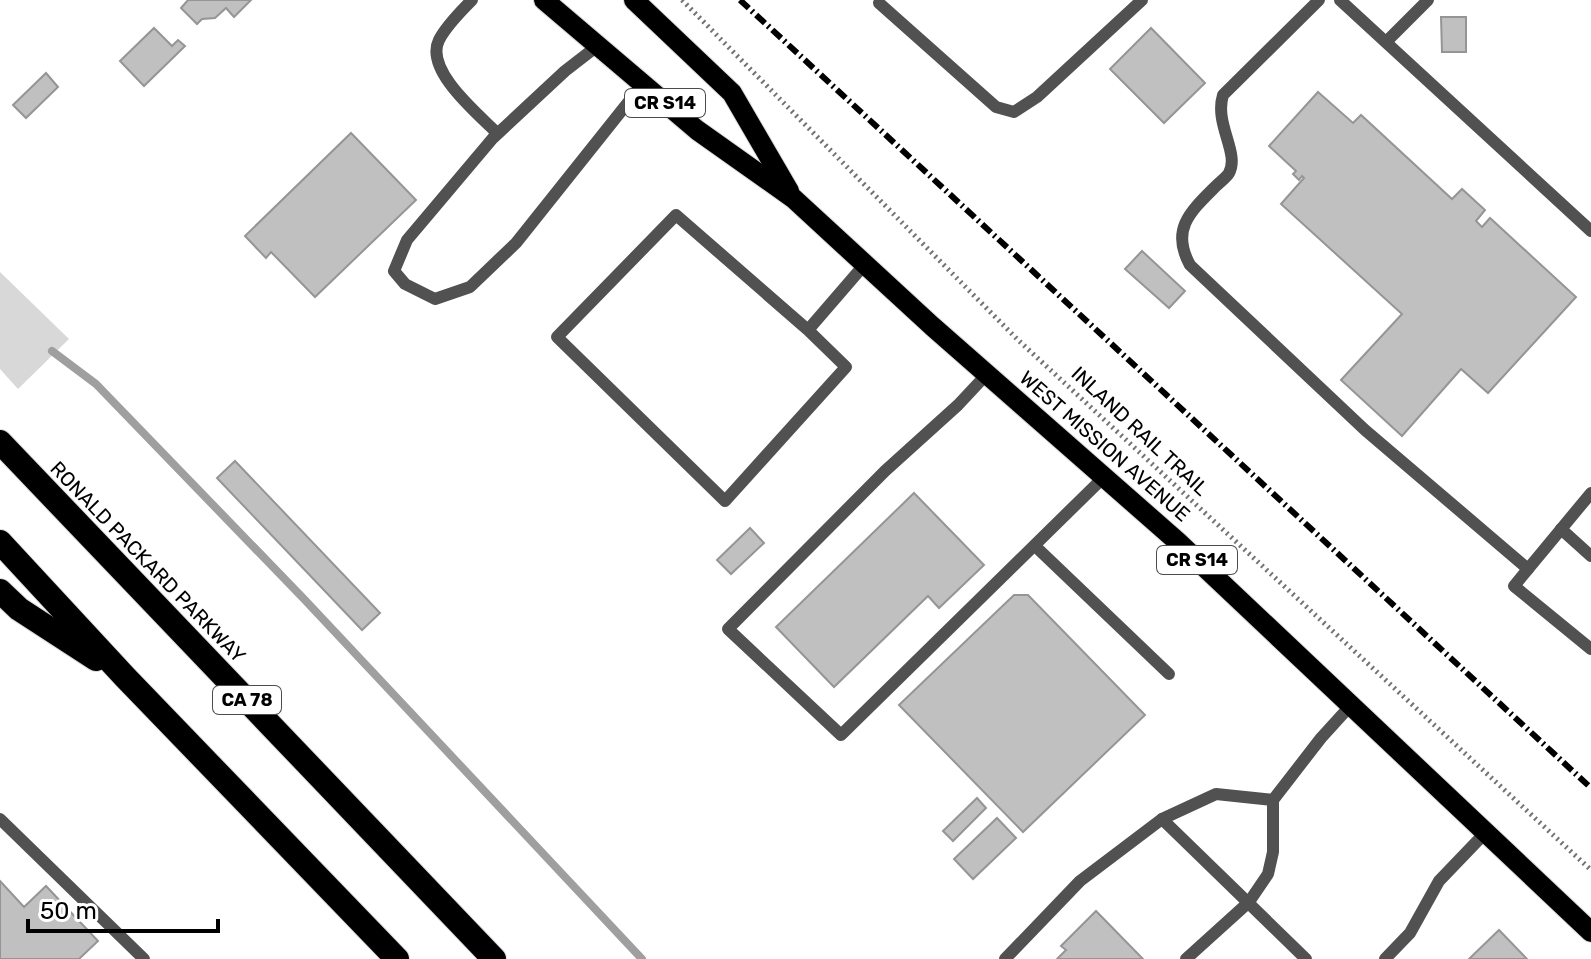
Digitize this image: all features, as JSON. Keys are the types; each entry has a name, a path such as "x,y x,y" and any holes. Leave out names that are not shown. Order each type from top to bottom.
{"highway":[{"name":"RONALD PACKARD PARKWAY","path":"0,442 494,959"},
{"path":"0,542 125,677 397,959"},
{"path":"0,591 19,609 125,677"}],"main road":[{"name":"WEST MISSION AVENUE","path":"544,0 697,130 793,198 1178,542 1591,932"},
{"name":"WEST MISSION AVENUE","path":"634,0 732,93 793,198"}],"lane":[{"path":"879,3 996,107 1014,112 1037,97 1142,0"},
{"path":"1319,0 1223,95 1218,109 1232,155 1230,172 1193,209 1185,223 1181,249 1190,265 1365,430 1528,569"},
{"path":"1340,0 1591,231"},
{"path":"1386,42 1428,0"},
{"path":"467,1 438,42 440,66 442,74 497,133"},
{"path":"596,47 497,133 407,240 394,271 405,284 435,299 470,287 516,243 642,85"},
{"path":"676,215 808,330 846,367 725,501 557,337 676,215"},
{"path":"808,330 865,264"},
{"path":"987,374 958,405 885,471 728,629 841,735 1104,477"},
{"path":"1591,493 1514,586 1591,649"},
{"path":"1561,529 1591,556"},
{"path":"1035,546 1169,674"},
{"path":"1186,959 1249,902 1268,874 1273,852 1273,800 1351,705"},
{"path":"1005,959 1080,881 1162,819 1216,794 1273,800"},
{"path":"0,819 144,959"},
{"path":"1162,819 1306,959"},
{"path":"1385,959 1410,933 1439,881 1486,832"}],"path":[{"name":"INLAND RAIL TRAIL","path":"682,0 1017,339 1591,870"}],"shaded area":[{"path":"0,272 69,339 18,389 0,369"}],"building":[{"path":"188,0 251,0 234,17 226,8 215,18 202,19 197,24 181,8"},
{"path":"1441,17 1466,17 1466,52 1442,52"},
{"path":"154,28 172,46 178,40 185,46 144,86 120,61"},
{"path":"1151,28 1205,83 1164,123 1110,69"},
{"path":"46,73 58,87 26,118 13,105"},
{"path":"1318,92 1353,123 1361,115 1452,199 1462,189 1485,210 1476,221 1482,227 1490,218 1576,297 1488,393 1461,369 1402,436 1341,380 1402,314 1281,204 1304,178 1302,176 1299,180 1293,174 1296,171 1269,146"},
{"path":"351,133 416,200 315,297 271,252 266,258 245,236"},
{"path":"1142,251 1185,291 1169,308 1125,269"},
{"path":"235,461 380,613 362,630 217,478"},
{"path":"914,493 984,565 939,608 928,596 834,687 776,627"},
{"path":"750,528 764,543 731,574 717,560"},
{"path":"1014,595 1028,595 1145,715 1023,832 899,705"},
{"path":"977,798 986,808 953,841 943,831"},
{"path":"997,818 1016,838 973,879 954,859"},
{"path":"0,881 24,907 46,886 98,941 79,959 0,959"},
{"path":"1096,911 1143,959 1057,959 1066,950 1061,946"},
{"path":"1499,930 1527,959 1469,959"}],"waterway":[{"path":"52,351 96,384 304,599 642,959"}],"railway":[{"path":"740,0 1591,788"}]}
